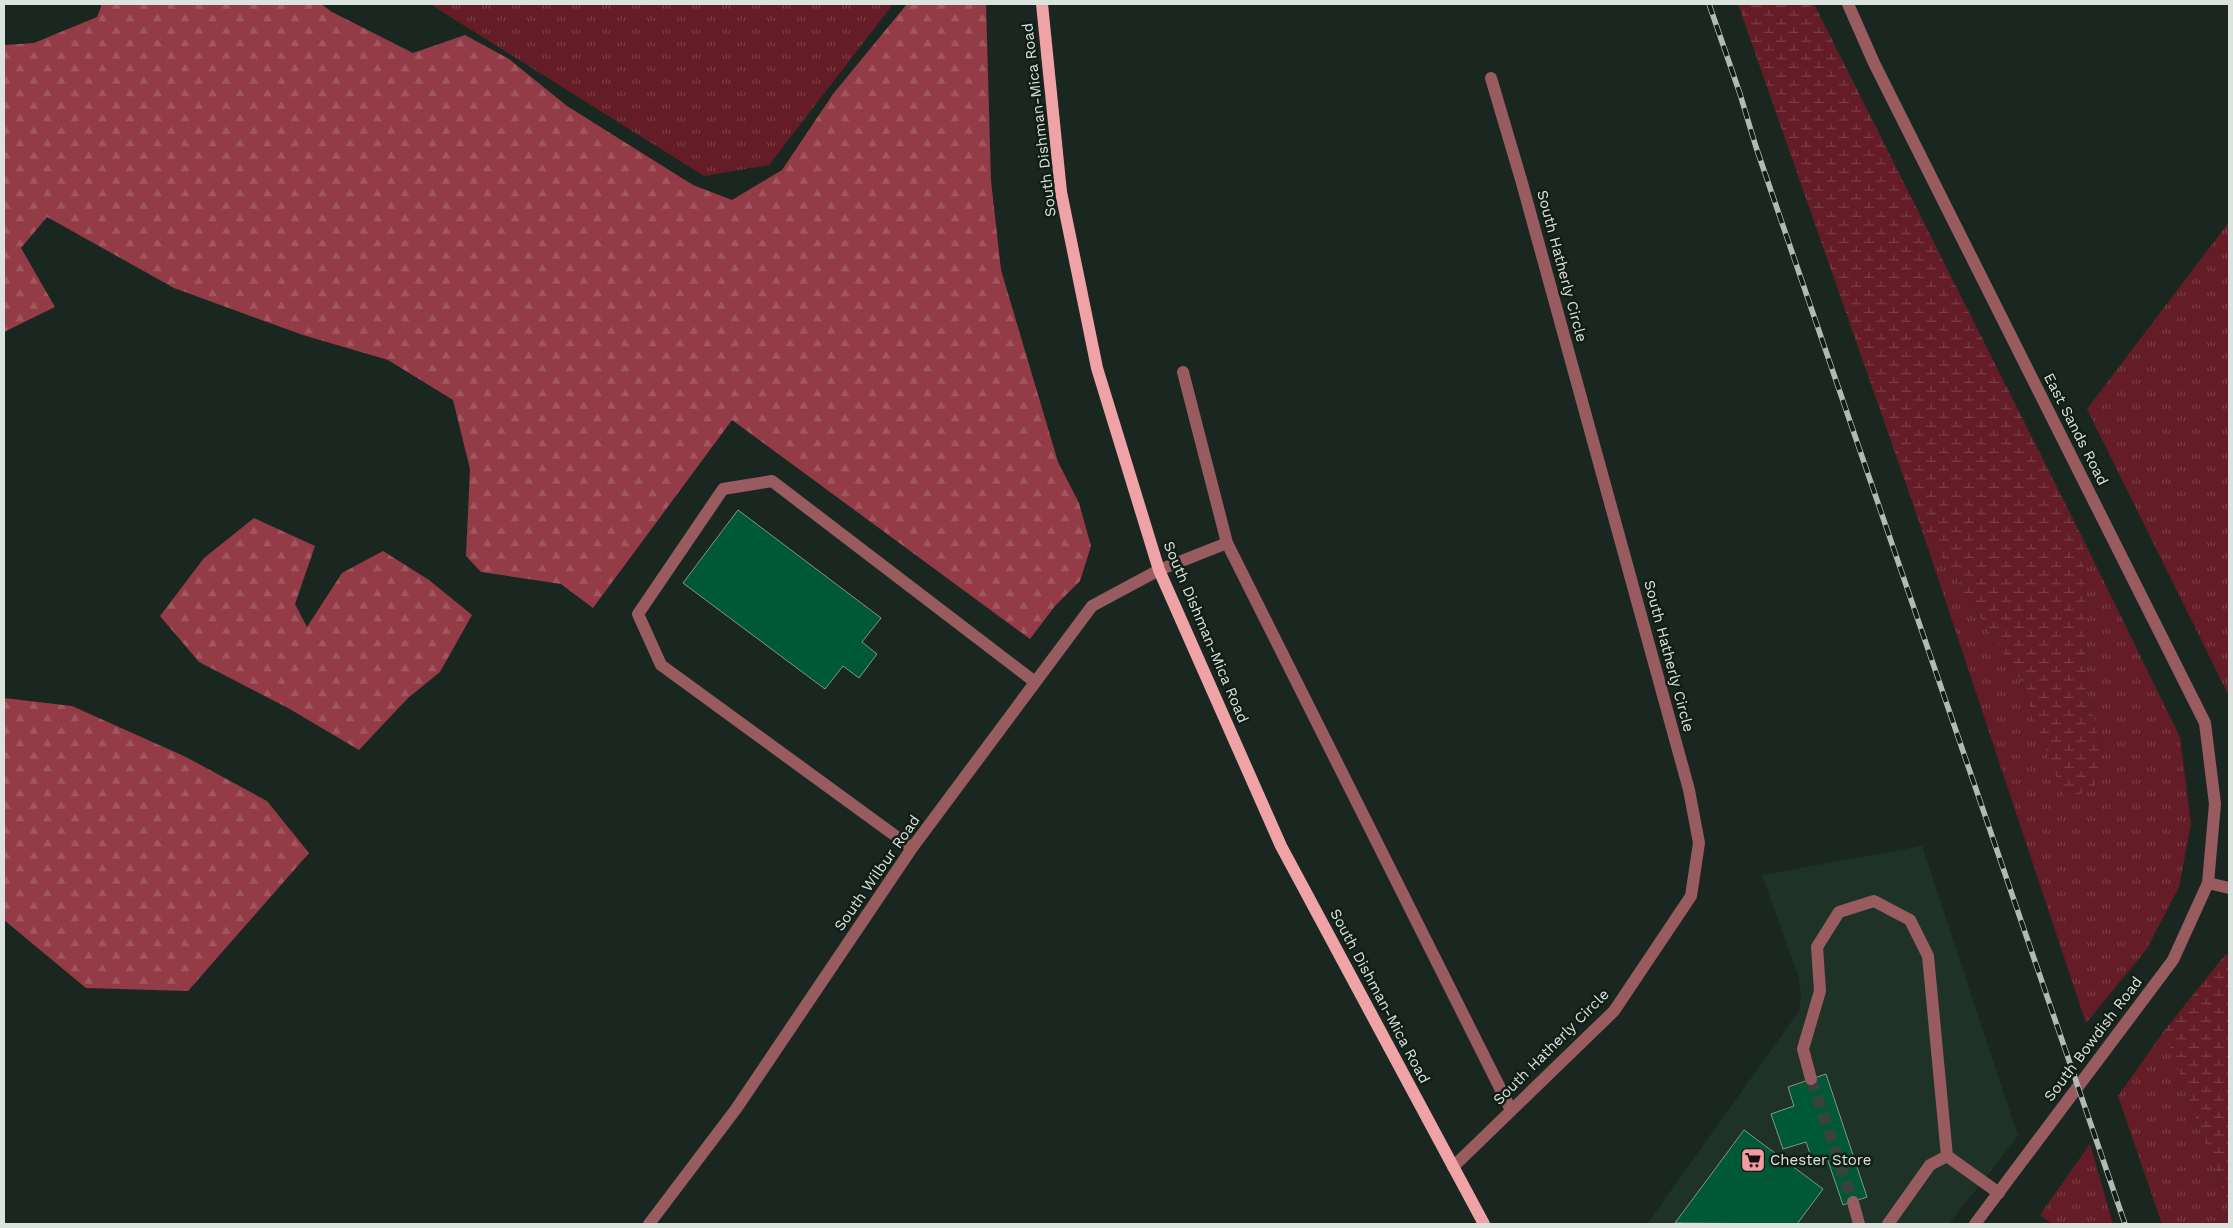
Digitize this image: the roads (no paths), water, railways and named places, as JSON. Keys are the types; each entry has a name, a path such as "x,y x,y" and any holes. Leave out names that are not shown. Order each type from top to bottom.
{"main road":[{"name":"South Dishman-Mica Road","path":"1042,4 1061,192 1097,368 1159,570 1281,846 1484,1224"}],"street":[{"name":"East Sands Road","path":"1848,4 1874,64 2205,723 2215,804 2208,883"},
{"name":"South Hatherly Circle","path":"1453,1167 1614,1011 1691,896 1699,844 1689,790 1522,183 1491,78"},
{"path":"1182,372 1227,543 1511,1110"},
{"path":"912,848 661,665 638,614 723,489 772,481 1035,682"},
{"name":"South Wilbur Road","path":"649,1224 736,1109 912,848 1092,606 1159,570 1227,543"},
{"path":"2208,883 2229,888"},
{"name":"South Bowdish Road","path":"1975,1224 2173,960 2208,883"},
{"path":"1811,1080 1803,1049 1820,990 1817,947 1839,912 1874,901 1910,920 1928,956 1947,1156 1998,1193"},
{"path":"1888,1224 1930,1164 1947,1156"},
{"path":"1853,1202 1858,1224"}],"tunnel":[{"path":"1811,1079 1853,1202"}],"railway":[{"path":"1709,4 1756,147 2125,1224"}],"place":[{"name":"Chester Store","path":"1753,1160"}]}
